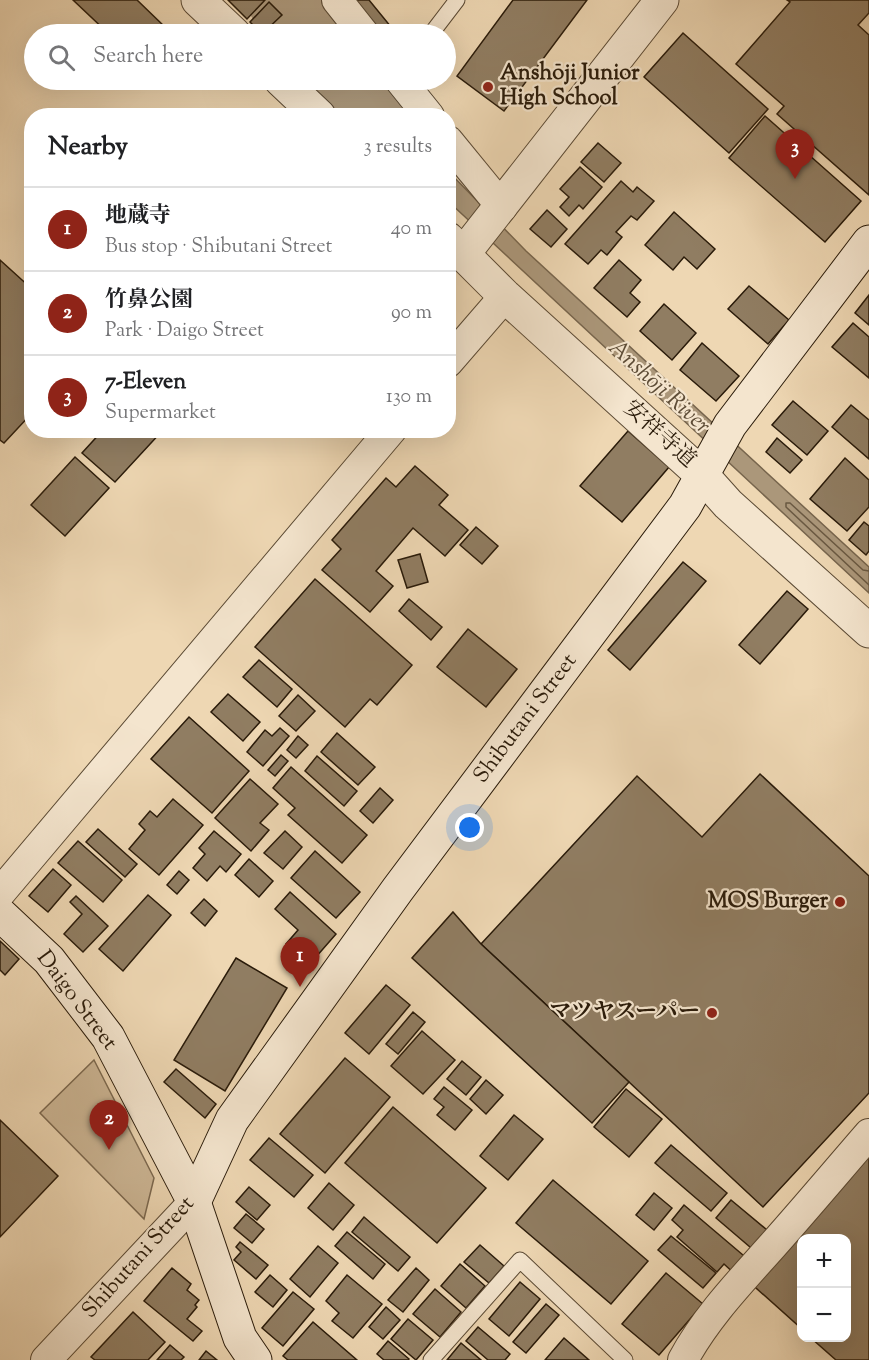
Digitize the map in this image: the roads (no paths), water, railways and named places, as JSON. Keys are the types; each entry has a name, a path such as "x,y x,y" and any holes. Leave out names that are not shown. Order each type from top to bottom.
{"main road":[{"path":"198,0 223,24"},
{"path":"456,246 502,207 662,0"},
{"path":"292,90 311,108"},
{"name":"Shibutani Street","path":"194,1202 232,1120 398,889 685,506 730,425 869,242"},
{"name":"安祥寺道","path":"456,246 505,296 706,469 728,504 869,631"},
{"name":"Daigo Street","path":"0,914 49,960 108,1037 194,1202 240,1338 255,1360"}],"street":[{"path":"337,0 356,24"},
{"path":"408,90 423,108"},
{"path":"456,151 502,207"},
{"path":"456,353 505,296"},
{"path":"0,892 384,438"},
{"path":"683,1360 692,1343 752,1265 771,1247 869,1134"},
{"name":"Shibutani Street","path":"46,1360 194,1202"}],"lane":[{"path":"439,24 458,0"},
{"path":"431,1360 520,1260 625,1360"}],"water":[{"path":"290,0 308,0 327,24 309,24"},
{"path":"359,90 378,90 392,108 373,108"},
{"path":"456,179 526,251 869,567 869,593 456,209"}],"waterway":[{"name":"Anshōji River","path":"281,0 301,24"},
{"name":"Anshōji River","path":"353,90 368,108"}],"place":[{"name":"Anshōji Junior High School","path":"488,87"},
{"name":"7-Eleven","path":"795,179"},
{"name":"MOS Burger","path":"840,902"},
{"name":"地蔵寺","path":"300,987"},
{"name":"マツヤスーパー","path":"712,1013"},
{"name":"竹鼻公園","path":"109,1150"}]}
